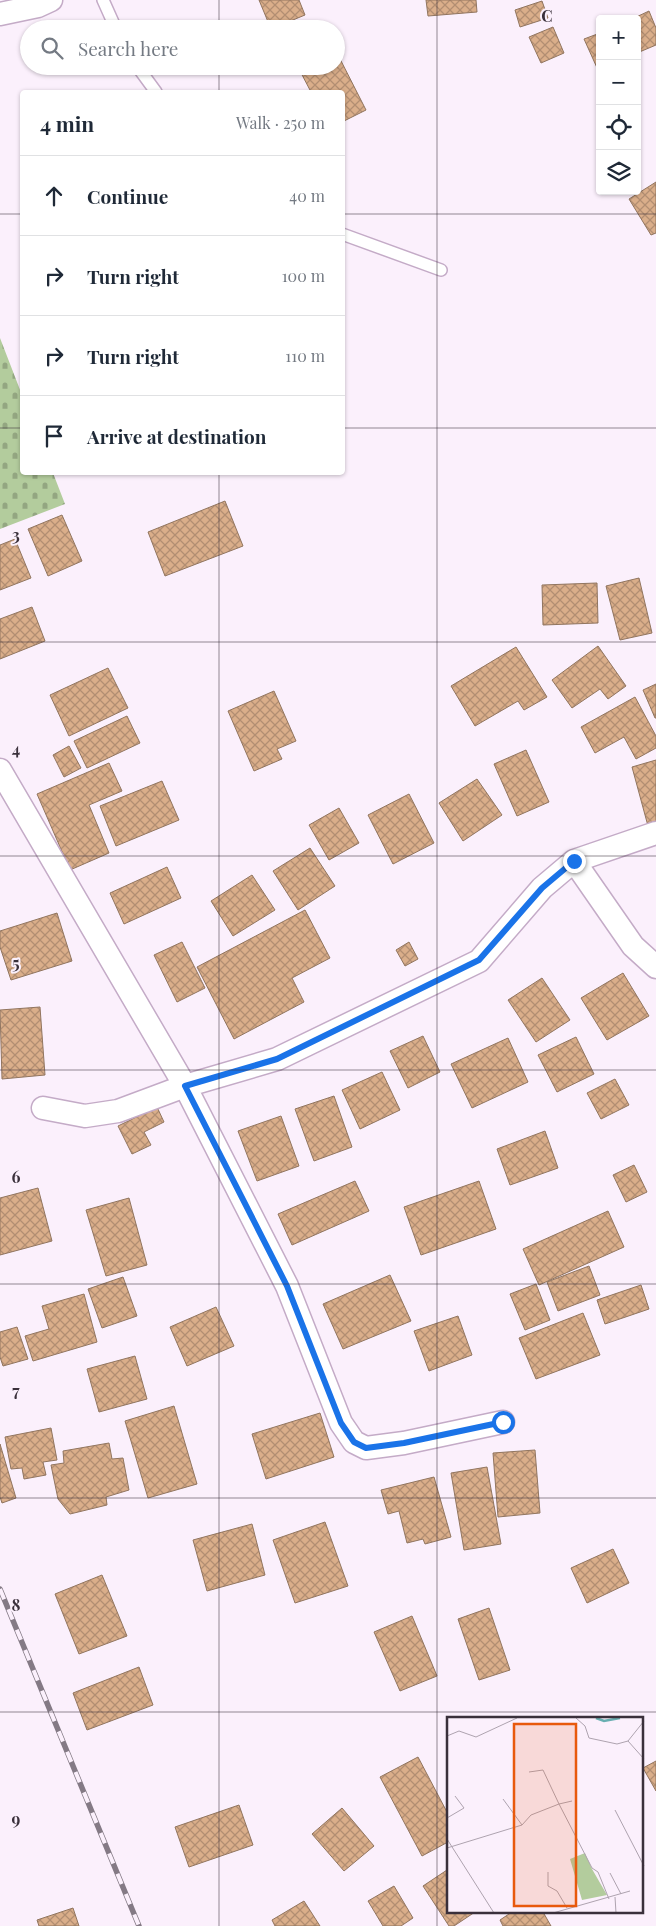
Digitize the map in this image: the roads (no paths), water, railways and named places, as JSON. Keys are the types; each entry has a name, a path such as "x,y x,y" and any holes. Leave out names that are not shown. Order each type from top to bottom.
{"street":[{"path":"0,14 38,6 51,0"},
{"path":"0,770 185,1086 287,1286 341,1423 354,1442 366,1448 404,1443 503,1422"},
{"path":"43,1108 85,1116 118,1111 185,1086 277,1059 479,960 542,888 574,861 656,833"},
{"path":"574,861 633,946 656,966"}],"lane":[{"path":"103,0 112,20"},
{"path":"144,75 155,90"},
{"path":"345,235 441,270"}],"railway":[{"path":"0,1589 139,1926"}]}
